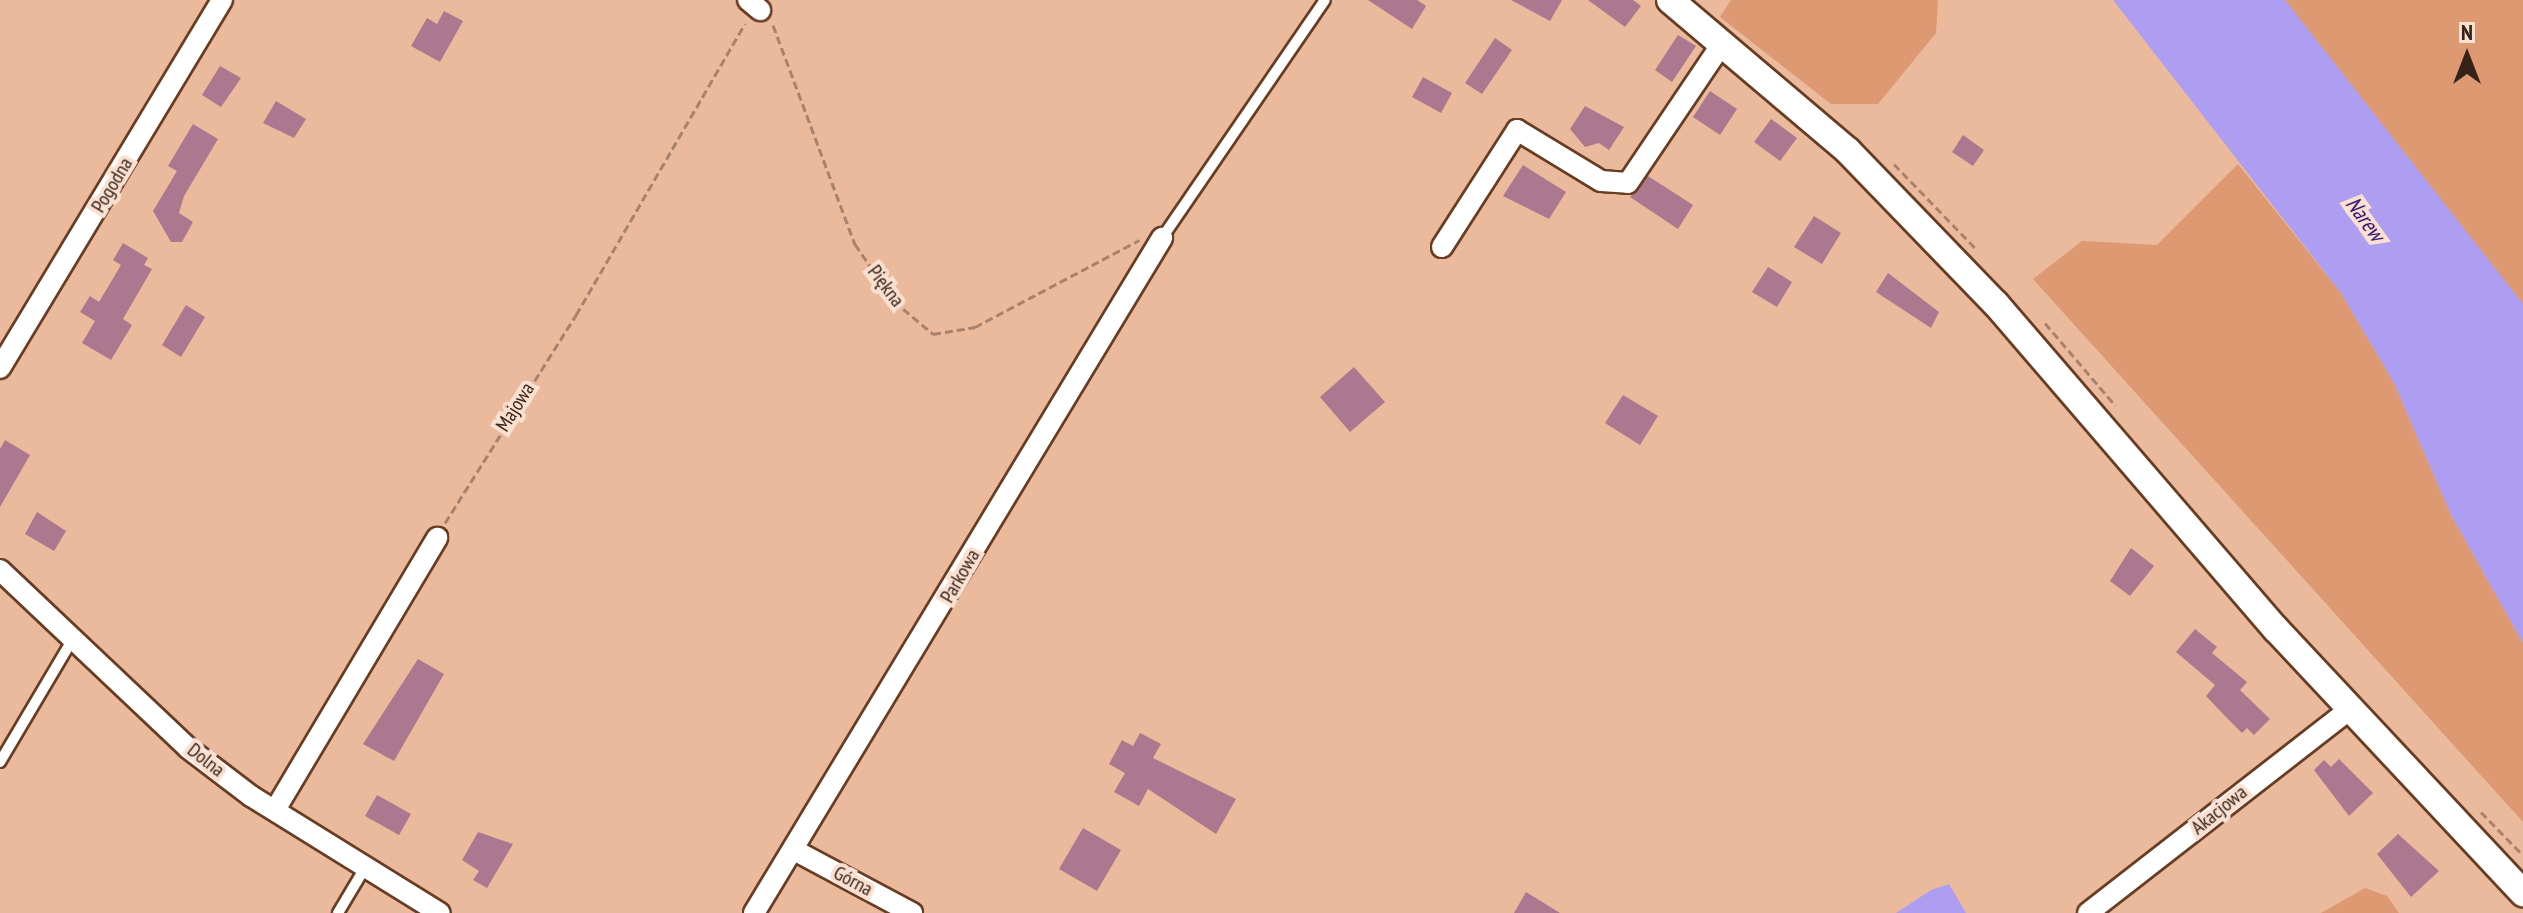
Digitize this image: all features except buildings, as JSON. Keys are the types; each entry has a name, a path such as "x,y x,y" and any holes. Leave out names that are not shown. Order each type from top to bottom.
{"street":[{"name":"Pogodna","path":"0,368 222,0"},
{"path":"1670,0 1848,151 1996,304 2351,708 2523,893"},
{"path":"1442,247 1517,130 1601,181 1628,183 1723,42"},
{"name":"Parkowa","path":"754,913 1162,238"},
{"path":"275,810 437,538"},
{"name":"Dolna","path":"0,570 188,748 275,810 440,913"},
{"name":"Akacjowa","path":"2088,913 2351,708"},
{"name":"Górna","path":"794,850 912,913"}],"lane":[{"path":"1162,238 1325,0"},
{"path":"0,762 74,637"},
{"path":"338,913 366,866"}],"path":[{"name":"Piękna","path":"754,5 786,52 855,244 894,301 933,334 961,334 1135,241 1162,238"},
{"name":"Majowa","path":"437,538 576,315 754,5"}],"shaded area":[{"path":"1731,0 1938,0 1936,33 1878,104 1831,104 1720,17"},
{"path":"2202,0 2523,0 2523,457"},
{"path":"2238,164 2341,293 2394,383 2451,515 2523,643 2523,822 2033,279 2082,241 2157,245"},
{"path":"2365,888 2387,896 2399,913 2321,913"}],"water":[{"name":"Narew","path":"2113,0 2285,0 2523,304 2523,643 2451,515 2394,383 2341,293"},
{"path":"1949,884 1966,913 1896,913 1931,890"}]}
